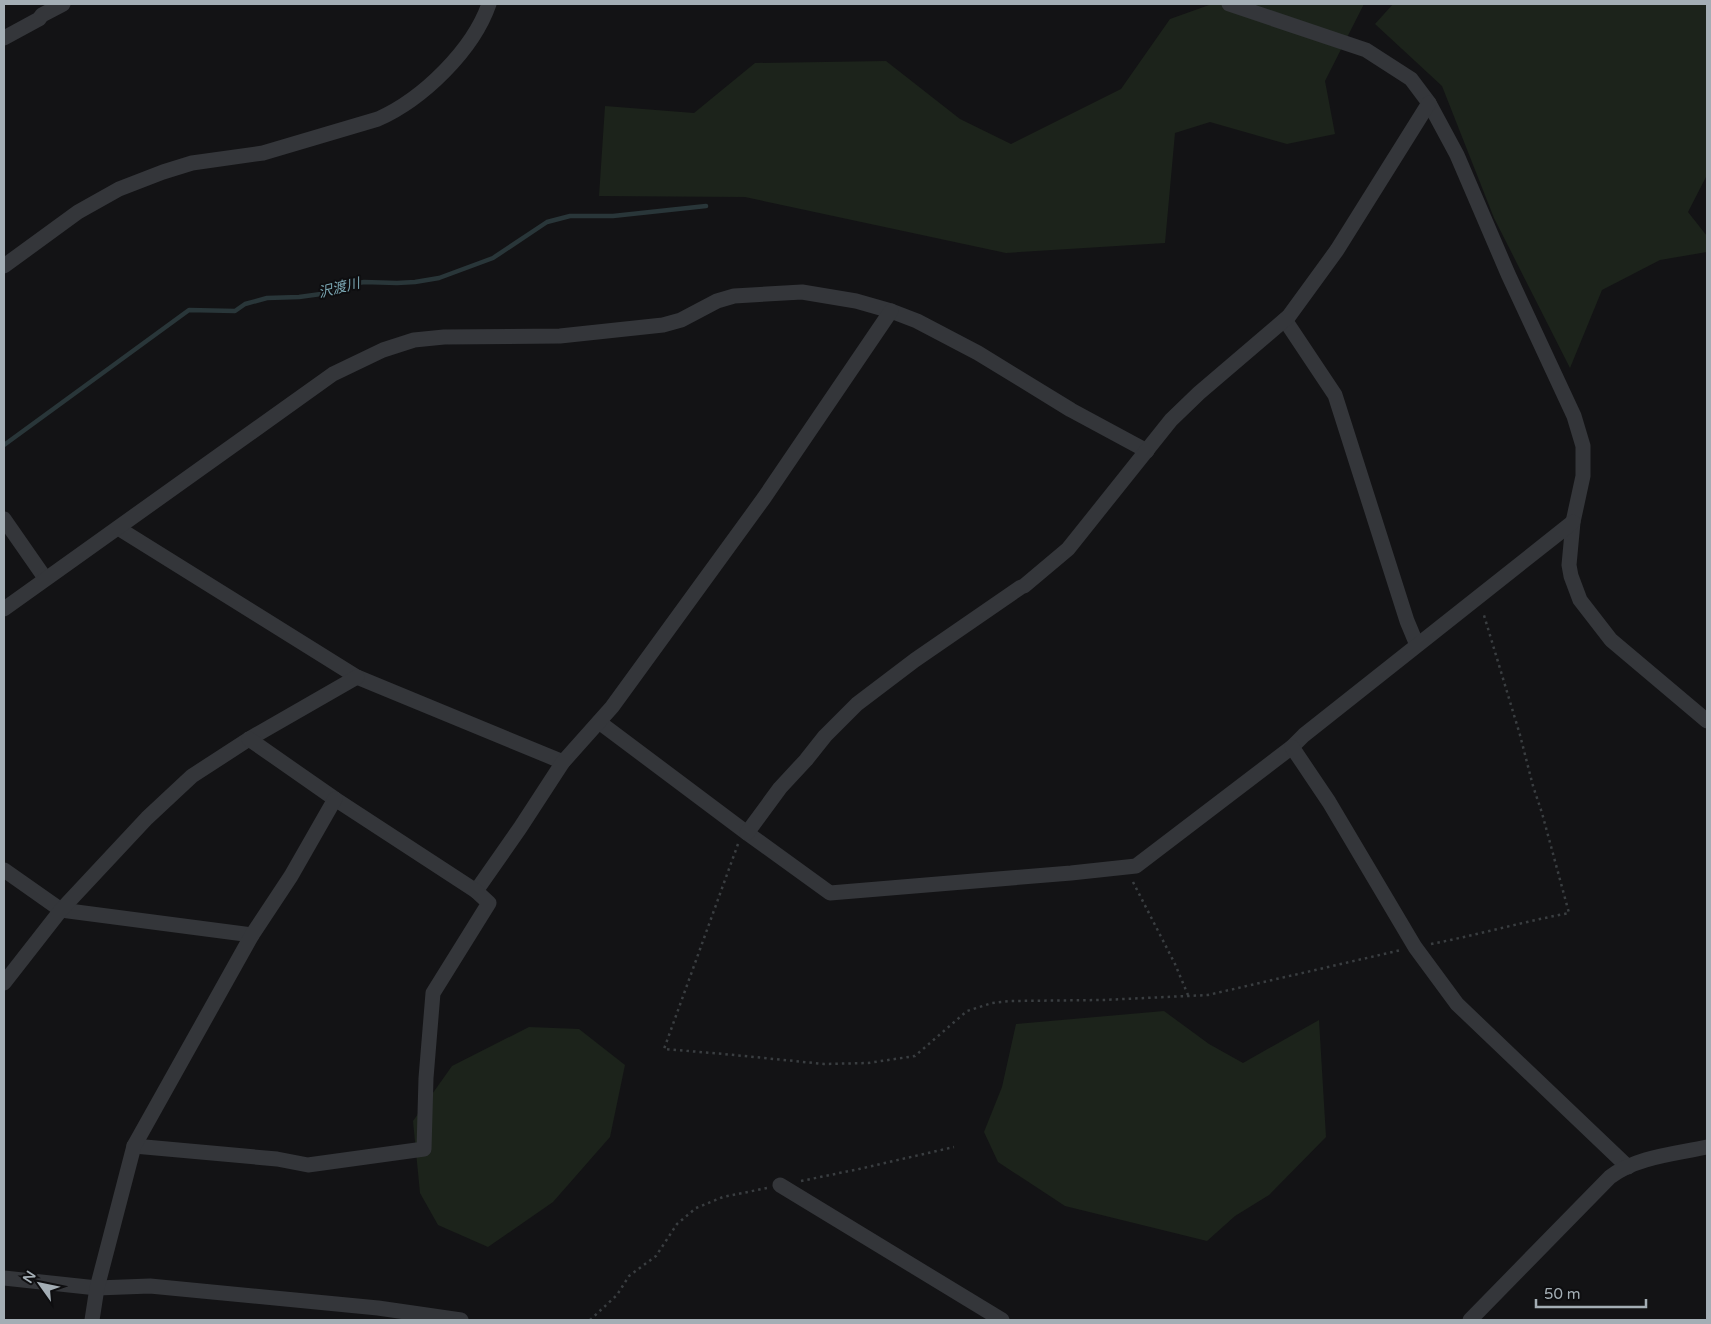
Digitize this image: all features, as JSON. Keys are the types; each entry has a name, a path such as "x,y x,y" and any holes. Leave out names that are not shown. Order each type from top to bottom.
{"street":[{"path":"4,38 40,19 42,15 63,4"},
{"path":"4,266 78,212 119,189 192,163 263,153 390,114 419,95 443,74 465,47 485,16 489,4"},
{"path":"1229,4 1366,50 1411,79 1429,103 1457,155 1508,274 1574,416 1583,446 1583,476 1574,522 1569,565 1580,600 1611,640 1707,721"},
{"path":"747,833 780,788 825,736 857,704 916,660 1024,586 1068,549 1171,420 1199,393 1285,320 1337,250 1429,103"},
{"path":"4,609 333,374 383,350 414,340 444,337 560,336 662,325 681,320 717,302 734,296 802,292 856,301 917,321 978,353 1071,410 1147,451"},
{"path":"476,891 563,762 599,722 660,644 764,498 891,311"},
{"path":"1285,320 1334,395 1407,621 1417,645"},
{"path":"4,519 45,578"},
{"path":"599,722 747,833 830,892 1072,873 1136,866 1292,747 1304,735 1574,522"},
{"path":"118,528 356,677 563,762"},
{"path":"4,983 61,910 147,818 192,776 249,739 356,677"},
{"path":"134,1146 277,1160 308,1165 424,1149 426,1078 433,993 489,903 476,891 335,799 249,739"},
{"path":"1292,747 1329,802 1415,947 1457,1004 1628,1167"},
{"path":"92,1320 97,1288 134,1146 252,935 292,876 335,799"},
{"path":"4,870 61,910 252,935"},
{"path":"1470,1320 1619,1170 1647,1160 1707,1147"},
{"path":"780,1185 1002,1320"},
{"path":"4,1278 97,1288 160,1287 378,1308 461,1320"}],"path":[{"path":"747,833 737,846 664,1049 824,1064 868,1063 915,1056 967,1011 992,1003 1208,995 1569,913 1542,812 1532,786 1520,736 1478,597"},
{"path":"1125,867 1175,964 1188,995"},
{"path":"590,1320 617,1295 629,1276 656,1256 678,1224 696,1208 723,1197 954,1147"}],"shaded area":[{"path":"1212,4 1364,4 1325,81 1335,134 1287,144 1210,122 1175,133 1165,243 1006,253 745,197 599,196 605,106 694,113 755,63 886,61 960,119 1011,144 1121,89 1170,19"},
{"path":"1393,4 1707,4 1707,175 1688,212 1707,236 1707,252 1660,260 1602,290 1570,368 1494,218 1442,86 1375,24"},
{"path":"1164,1011 1209,1044 1243,1063 1319,1020 1326,1137 1269,1195 1235,1216 1207,1241 1065,1206 998,1162 984,1132 1002,1087 1016,1024"},
{"path":"529,1027 579,1029 625,1065 610,1137 553,1202 488,1247 438,1225 420,1193 413,1121 452,1066"}],"waterway":[{"name":"沢渡川","path":"4,445 189,310 235,311 245,304 267,298 321,294 342,286 364,282 397,283 439,278 493,258 547,222 570,216 613,216 706,206"}]}
